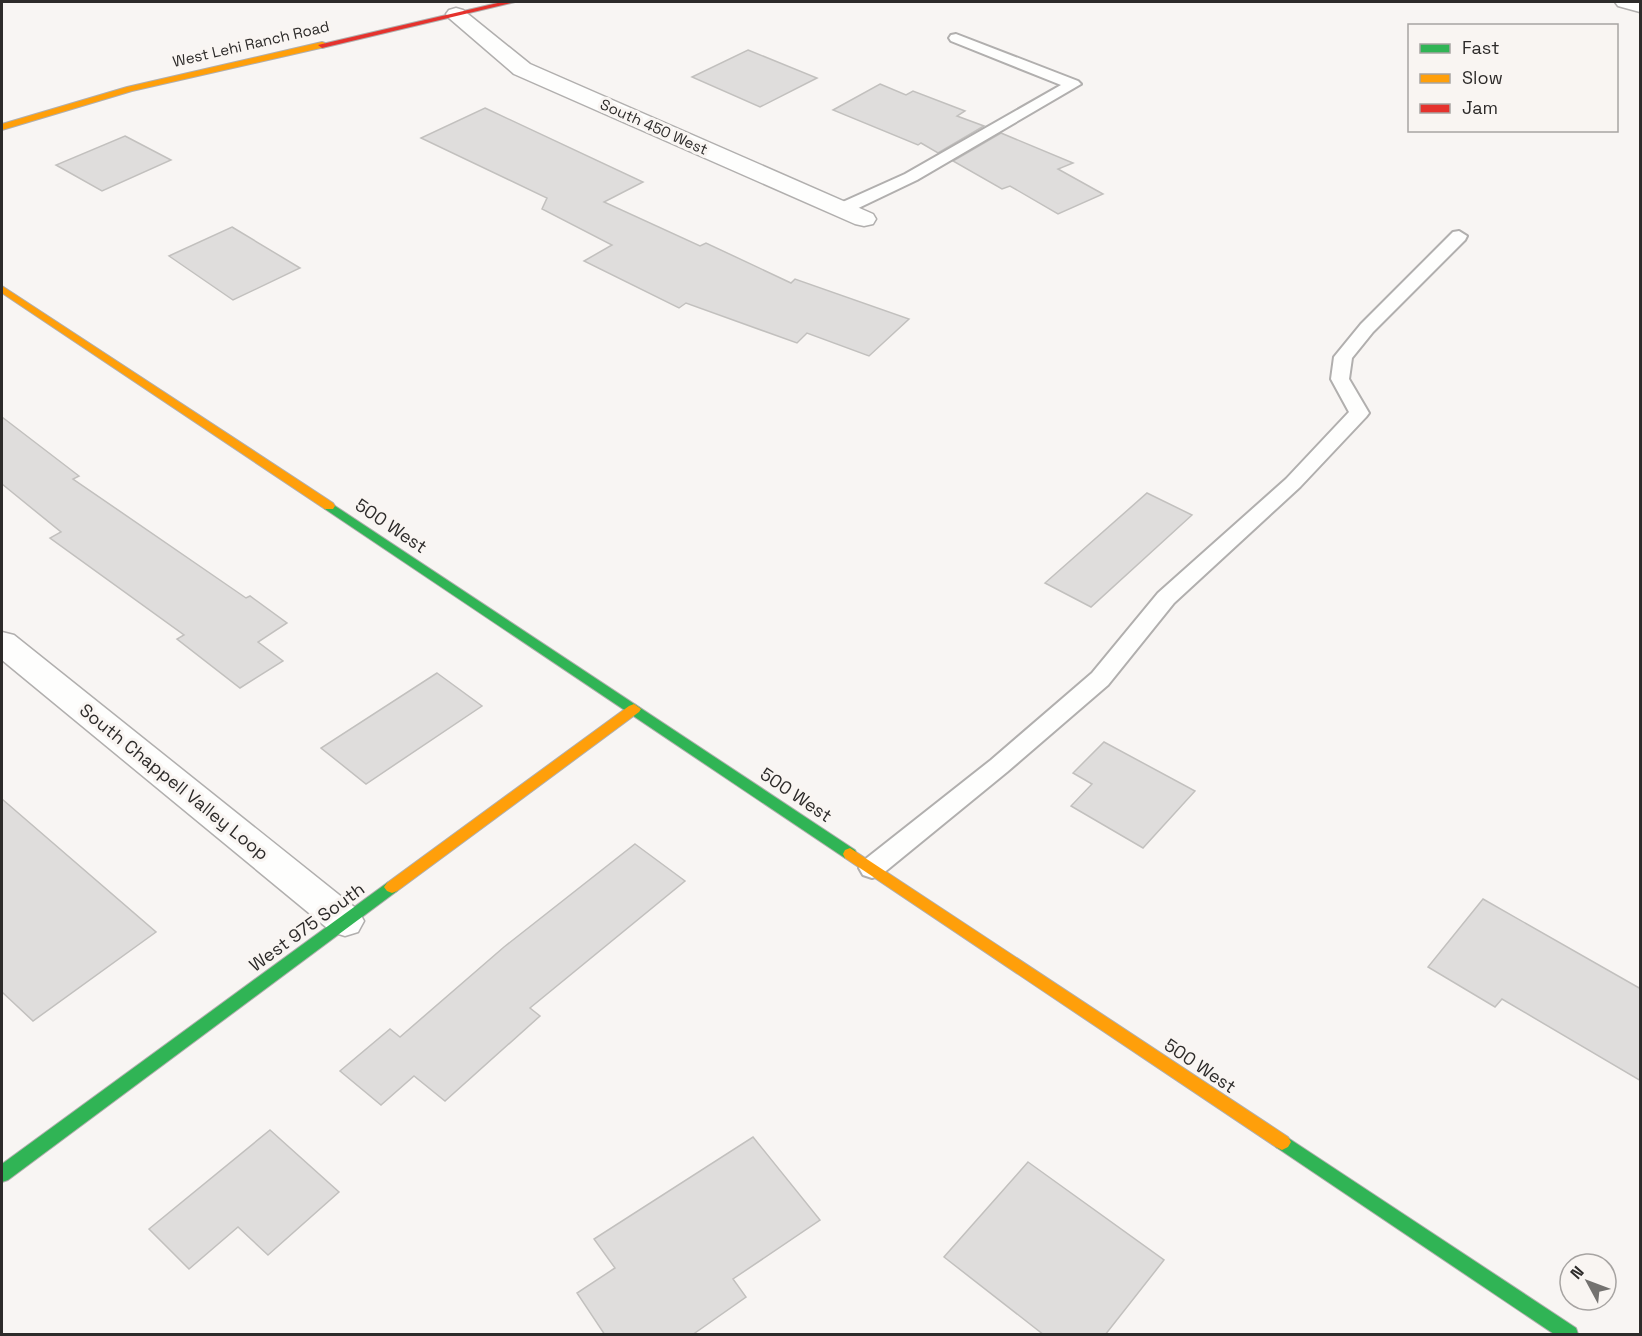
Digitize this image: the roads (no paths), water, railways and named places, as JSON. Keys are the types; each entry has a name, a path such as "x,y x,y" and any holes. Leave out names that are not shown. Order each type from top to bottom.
{"street":[{"name":"West Lehi Ranch Road","path":"2,128 130,89 511,2"},
{"path":"1624,2 1641,6"},
{"name":"South 450 West","path":"456,14 522,69 864,219"},
{"name":"500 West","path":"2,289 634,708 1569,1335"},
{"name":"South Chappell Valley Loop","path":"2,643 345,921"},
{"name":"West 975 South","path":"2,1174 634,708"}],"lane":[{"path":"842,209 911,177 1073,84 956,38"},
{"path":"872,868 999,766 1100,679 1166,598 1293,483 1352,420 1359,412 1340,379 1343,357 1367,328 1459,236"}]}
